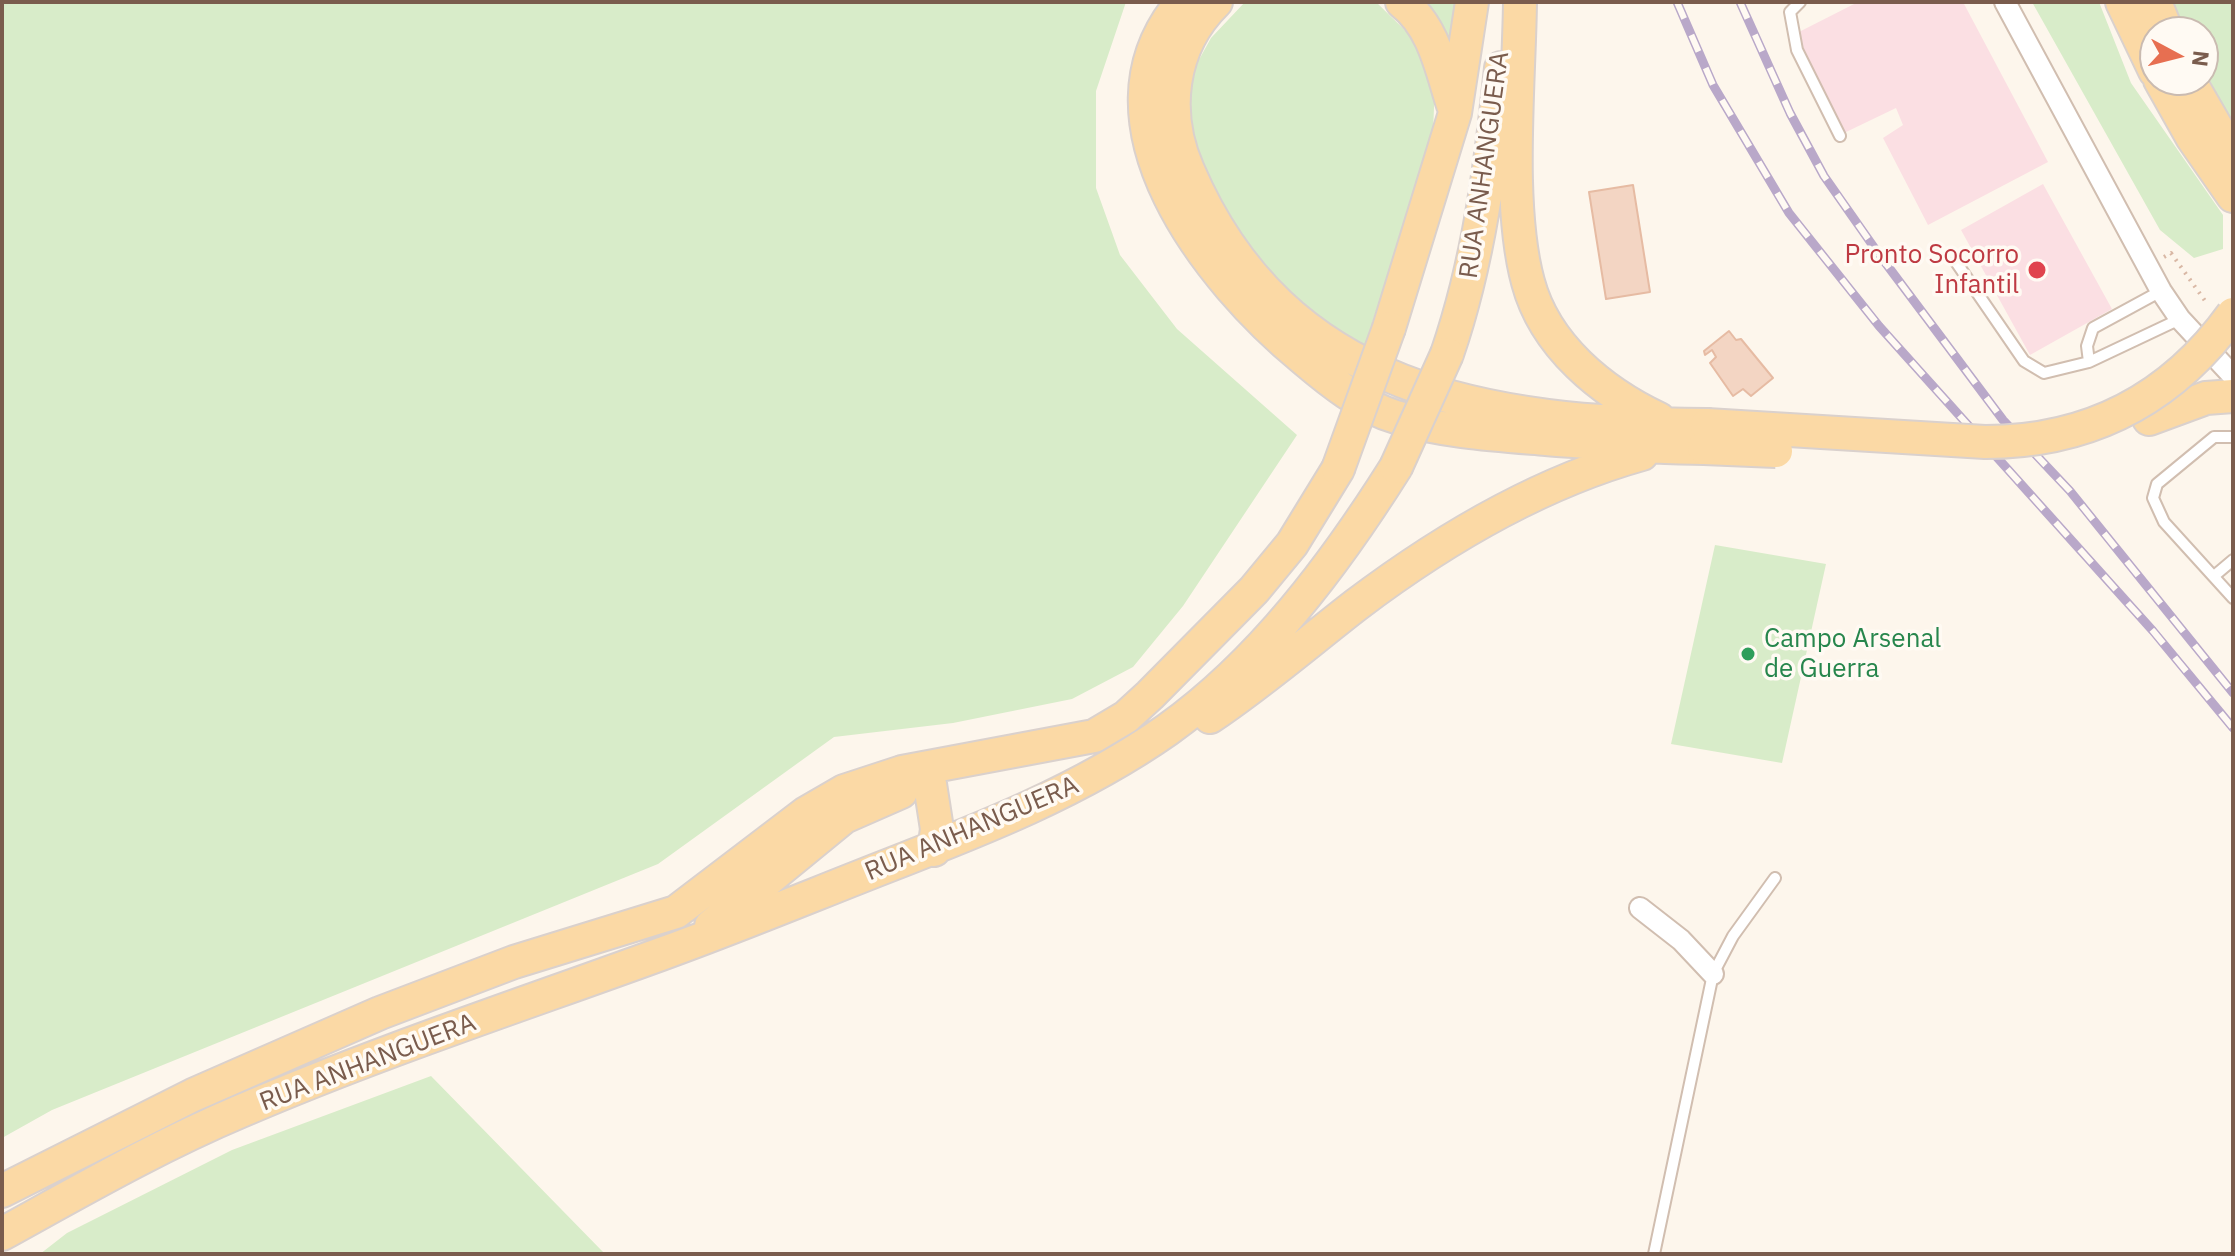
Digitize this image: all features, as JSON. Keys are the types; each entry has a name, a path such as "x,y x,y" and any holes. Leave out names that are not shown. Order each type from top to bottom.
{"main road":[{"path":"1182,2 1158,38 1151,57 1146,96 1148,137 1160,177 1208,261 1246,308 1324,376 1394,417 1513,436 2031,442 2088,428 2135,406 2216,338 2224,314"},
{"path":"1216,2 1196,25 1177,69 1173,120 1177,145 1214,223 1243,266 1276,301 1336,349 1408,385 1457,402 1585,419 1667,437"},
{"path":"1402,2 1421,22 1432,42 1455,113"},
{"name":"RUA ANHANGUERA","path":"2,1191 193,1095 366,1019 514,962 676,912 826,800 873,779 916,778 1094,736 1126,717 1254,590 1292,544 1338,469 1389,328 1455,113 1472,2"},
{"name":"RUA ANHANGUERA","path":"2,1234 135,1161 242,1111 934,850 1076,787 1167,730 1212,694 1271,635 1352,534 1396,467 1447,354 1464,305 1478,242 1493,142 1507,2"},
{"path":"1520,2 1520,241 1528,285 1567,353 1594,380 1667,437"},
{"path":"2122,2 2139,38"},
{"path":"2169,96 2192,137 2233,196"},
{"path":"2198,96 2233,156"},
{"path":"2149,419 2189,388 2233,343"},
{"path":"1706,437 1993,461 2029,460 2100,443 2149,419 2206,398 2233,396"},
{"path":"1076,787 1180,737 1211,717 1390,581 1482,521 1578,474 1667,437"},
{"path":"641,961 724,917 844,817 891,795 916,778 1044,765 1092,753 1120,759"},
{"path":"916,778 937,829 934,850"}],"street":[{"path":"2005,2 2161,291 2180,319 2233,376"},
{"path":"1640,908 1681,940 1713,974"}],"lane":[{"path":"1800,2 1790,12 1792,34 1840,136"},
{"path":"1956,262 2031,369 2044,373 2089,362 2180,319"},
{"path":"2089,362 2087,346 2093,328 2161,291"},
{"path":"2233,437 2214,437 2157,484 2154,491 2155,507 2164,522 2233,598"},
{"path":"2214,576 2233,560"},
{"path":"1654,1254 1713,974 1733,936 1775,878"}],"path":[{"path":"2148,266 2171,253 2224,314"}],"shaded area":[{"path":"1858,2 1963,2 2048,162 1928,225 1883,138 1903,125 1896,108 1844,133 1795,34"},
{"name":"Pronto Socorro Infantil","path":"2043,184 2112,309 2030,355 1961,230"}],"green space":[{"path":"2,2 1126,2 1096,91 1096,188 1120,255 1177,329 1297,435 1183,606 1133,667 1072,699 953,723 834,737 658,864 52,1110 2,1138"},
{"path":"1245,2 1376,2 1415,40 1435,84 1433,132 1363,352 1337,341 1236,243 1185,128 1191,74 1211,38"},
{"path":"1427,2 1460,2 1450,39"},
{"path":"2032,2 2099,2 2131,83 2223,215 2223,249 2194,258 2160,230"},
{"path":"2163,2 2233,2 2233,139 2211,96 2219,96 2219,16 2169,16"},
{"name":"Campo Arsenal de Guerra","path":"1715,545 1826,564 1782,763 1671,744"},
{"path":"431,1076 605,1254 40,1254 67,1233 232,1150"}],"building":[{"path":"1633,185 1650,292 1606,299 1589,192"},
{"path":"1729,331 1736,340 1741,339 1773,378 1751,396 1743,389 1733,396 1710,363 1716,357 1712,350 1705,355 1704,351"}],"railway":[{"path":"1677,2 1713,85 1789,213 1879,326 2153,631 2233,728"},
{"path":"1740,2 1790,113 1824,176 1878,253 2003,420 2070,491 2233,693"}],"place":[{"name":"Pronto Socorro Infantil","path":"2037,270"},
{"name":"Campo Arsenal de Guerra","path":"1748,654"}]}
